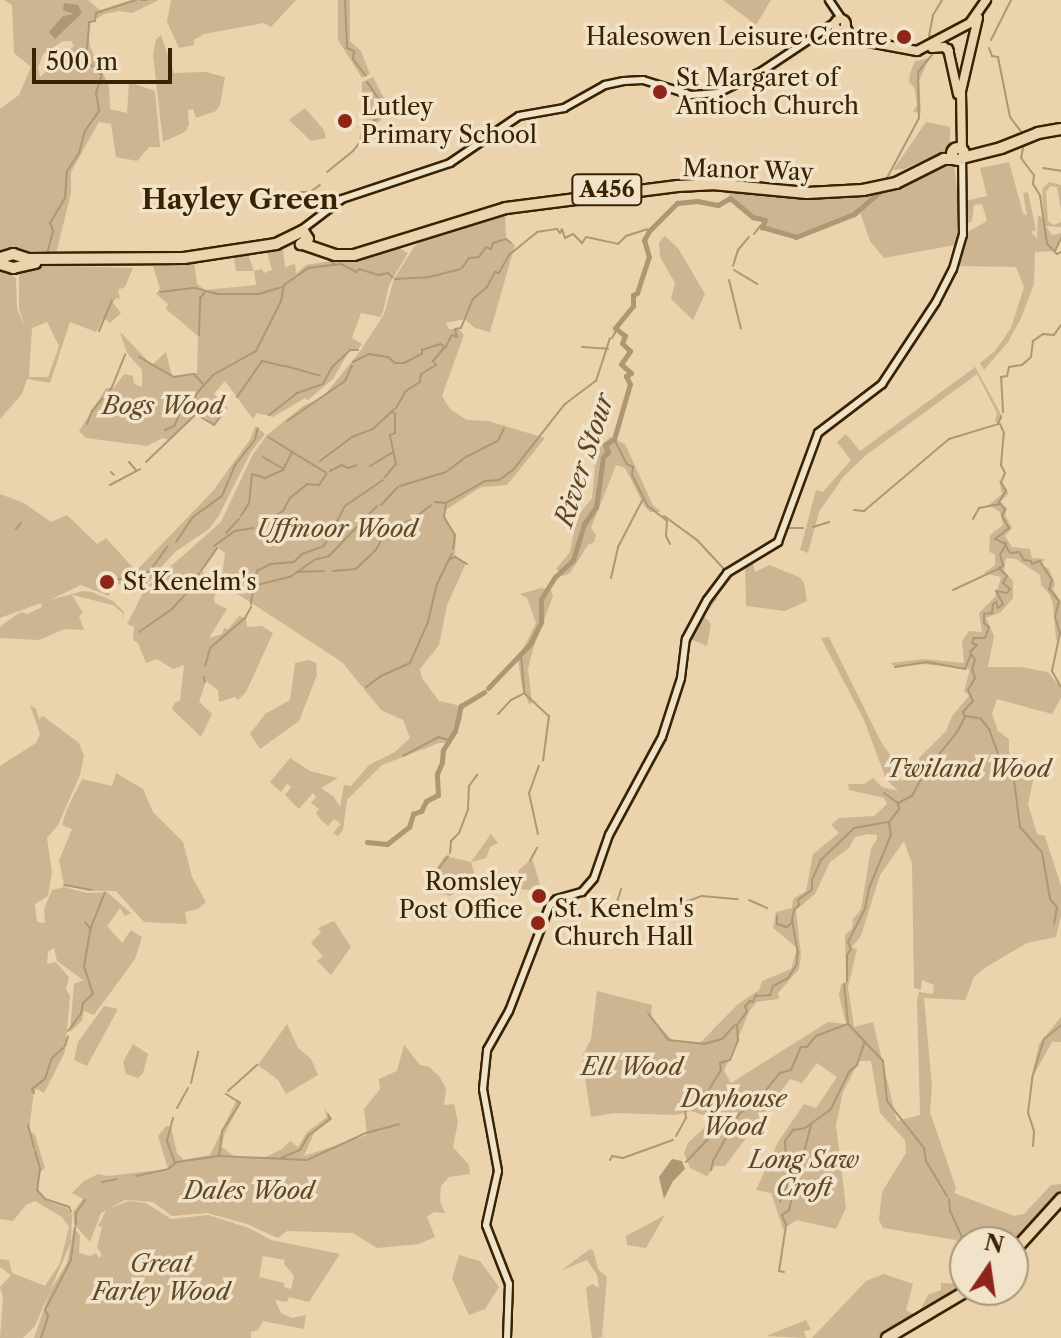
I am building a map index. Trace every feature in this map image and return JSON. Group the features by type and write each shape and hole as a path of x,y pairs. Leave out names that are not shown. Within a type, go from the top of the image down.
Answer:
{"highway":[{"name":"Manor Way","path":"302,237 330,250 351,252 462,215 522,200 677,182 712,180 807,190 845,189 894,179 958,154 989,149 1036,130 1061,127"},
{"path":"9,261 184,258 302,237"},
{"path":"1029,1236 1061,1199"},
{"path":"1029,1238 1061,1205"},
{"path":"887,1338 949,1301"},
{"path":"898,1338 949,1306"}],"main road":[{"path":"829,0 836,23 850,36 907,52 924,50 969,28 986,0"},
{"path":"958,154 960,99 969,28 986,0"},
{"path":"836,23 863,45 917,54 939,46 949,51"},
{"path":"302,237 310,222 342,199 450,163 519,116 564,108 605,85 624,81 643,80 691,95 718,93 762,71 836,23"},
{"path":"507,1338 509,1281 486,1225 498,1171 483,1089 487,1050 509,1011 546,911 557,899 585,890 596,873 609,835 662,737 681,678 686,639 707,600 727,573 778,542 818,433 882,384 943,290 954,267 963,235 958,124 948,36"},
{"path":"954,76 959,79 964,74"}],"green space":[{"path":"4,0 88,0 100,10 131,0 159,0 132,13 119,11 104,14 90,23 88,29 90,47 109,86 110,109 127,113 129,82 155,91 160,147 149,147 137,161 116,157 111,124 99,122 71,172 71,193 56,254 52,255 22,254 15,249 0,254 0,109 19,95 31,67 14,53 12,5","holes":["63,41 71,41 74,46 40,77 38,68 43,54"]},
{"path":"171,0 296,0 271,27 264,23 204,34 194,40 194,45 179,48 167,22"},
{"path":"338,0 350,0 350,41 361,51 370,74 362,78 338,40"},
{"path":"723,0 771,0 756,25"},
{"path":"161,35 174,73 206,72 225,77 216,111 196,118 193,109 188,110 189,125 185,132 163,142 153,55 156,39"},
{"path":"929,58 919,81 921,113 913,112 917,105 915,89 909,82 910,73 915,61"},
{"path":"373,77 390,110 370,131 357,127 374,114 362,97 362,82"},
{"path":"305,108 324,130 326,138 311,141 289,120"},
{"path":"926,122 950,127 950,143 946,150 904,169 893,170"},
{"path":"945,162 954,162 961,229 955,245 884,258 870,241 860,212 795,239 761,227 763,220 744,210 722,187 782,196 833,197 864,192"},
{"path":"1009,162 1023,213 1027,216 1023,193 1028,192 1036,230 1031,232 1037,238 1038,215 1044,219 1042,189 1049,182 1061,185 1061,210 1057,187 1050,186 1046,192 1048,221 1054,225 1061,222 1061,227 1046,226 1052,235 1061,233 1061,238 1054,251 1035,252 1034,284 1021,318 1008,342 984,370 980,363 995,351 1011,328 1024,287 1016,267 956,266 966,233 987,221 982,204 974,205 972,221 967,224 965,201 987,196 980,168"},
{"name":"Uffmoor Wood","path":"505,210 506,240 515,245 490,332 475,328 464,319 446,323 449,329 458,329 464,335 442,396 450,409 467,420 488,421 545,438 507,485 481,487 444,511 444,518 456,534 455,555 466,563 447,605 439,645 420,669 422,678 439,701 461,706 462,719 451,743 439,743 382,765 347,800 343,830 338,836 333,833 341,824 334,819 328,826 321,820 316,813 319,809 311,803 316,797 313,793 299,809 285,795 291,787 287,784 281,792 270,782 290,758 310,771 338,778 321,788 334,797 340,807 344,785 351,786 369,765 395,752 410,738 403,720 381,710 342,662 222,584 214,597 215,603 227,609 209,638 222,634 224,628 228,629 239,616 246,618 247,627 262,626 273,633 246,692 238,700 235,697 219,702 218,690 206,681 199,702 212,714 201,737 172,709 175,702 180,701 184,665 173,669 157,659 146,663 138,643 133,640 134,627 127,624 145,589 221,522 253,454 267,435 303,406 323,397 361,350 384,314 394,279 414,247 431,233","holes":["218,548 225,553 221,584 201,571"]},
{"path":"665,236 678,248 705,294 693,320 671,299 675,283 660,257 659,242"},
{"name":"Bogs Wood","path":"393,245 408,253 389,285 380,317 361,313 352,338 362,344 358,350 350,350 333,379 308,400 305,398 273,417 257,413 253,419 225,381 214,394 228,409 214,425 199,412 169,440 163,438 147,446 86,438 79,431 106,388 113,389 124,374 133,376 134,384 142,387 142,370 127,353 120,332 152,365 166,352 172,376 197,373 198,336 166,309 168,304 156,294 160,289 153,266 194,262 197,284 205,290 256,285 254,271 262,269 264,273 272,270 267,252 283,248 285,267 295,264 296,274 306,265 330,261 318,254 331,256"},
{"path":"248,255 254,271 236,271 234,257"},
{"path":"27,265 133,268 125,287 118,290 120,299 116,298 113,303 121,313 110,323 103,318 96,332 70,322 50,383 27,379 22,394 0,419 0,266 16,278 17,309 25,327 19,309 19,270","holes":["47,322 59,346 48,377 29,377 32,328"]},
{"path":"973,363 1002,416 999,424 995,421 997,413 977,374 865,456 844,476 819,512 808,553 800,550 816,490 823,492 851,460 837,442 846,434 860,451 974,368"},
{"path":"255,426 265,434 251,452 218,517 209,529 175,552 139,592 129,585 112,584 109,596 81,585 50,600 83,591 92,592 113,601 124,612 122,624 123,613 113,605 72,595 83,613 79,616 84,630 65,629 39,640 0,638 0,627 6,622 21,612 27,614 42,607 41,603 0,618 0,494 24,503 51,522 67,515 97,544 106,538 136,571 213,491 251,438"},
{"path":"610,437 625,444 653,505 661,512 650,512 645,507 625,468 616,465 591,528 596,535 594,542 588,545 570,573 563,576 556,569 570,552 577,517 592,498 595,468 590,457"},
{"path":"999,480 1007,489 1008,494 1000,502 1007,509 1005,515 1012,528 1005,536 1012,547 1030,549 1032,558 1045,559 1041,564 1049,569 1055,584 1053,589 1061,602 1061,637 1056,640 1053,605 1050,595 1041,585 1040,575 1016,559 1006,558 1004,571 1013,581 1013,598 1001,612 986,618 994,636 988,667 1021,667 1048,672 1061,688 1061,698 1052,714 997,699 992,714 998,731 1009,739 1009,752 1014,763 1024,760 1033,781 1028,804 1037,834 1045,836 1061,886 1061,915 1056,937 1027,943 986,967 974,977 965,1000 924,998 932,1086 930,1112 956,1188 954,1193 1014,1216 1024,1214 1051,1185 1061,1184 1061,1193 1029,1227 949,1226 949,1239 883,1228 879,1220 882,1192 906,1153 905,1140 880,1113 871,1061 859,1061 843,1092 836,1125 846,1208 836,1229 797,1220 783,1229 771,1193 756,1190 778,1142 804,1104 816,1108 837,1077 817,1063 802,1083 790,1079 725,1166 715,1166 707,1176 690,1168 684,1153 688,1143 704,1128 708,1119 706,1116 691,1111 676,1115 615,1113 591,1117 582,1057 591,1039 597,991 652,1005 651,1017 672,1040 700,1043 738,1004 759,990 762,981 791,969 797,948 773,928 776,912 792,908 793,899 806,891 813,854 839,833 831,825 839,818 874,816 887,804 884,798 849,790 848,784 864,784 873,778 882,787 898,791 886,779 864,720 821,638 829,637 881,742 900,769 901,781 918,774 919,758 946,731 952,716 969,696 964,691 970,669 923,664 896,667 890,663 924,659 964,663 962,641 969,631 982,632 979,613 995,597 1001,577 984,573 995,565 995,554 989,552 990,535 1003,525 1000,512 989,505 1002,494","holes":["877,835 871,848 861,909 853,919 852,929 845,935 846,981 841,985 839,995 846,1024 828,1022 731,1083 724,1071 750,1010 757,1002 779,999 778,993 799,969 801,955 796,910 815,894 830,862 849,848 855,837","904,841 912,864 914,988 921,990 922,980 934,985 933,994 919,992 917,999 920,1115 897,1121 873,1022 854,1027 848,987 857,949 851,948 861,936 880,875"]},
{"path":"753,561 755,572 769,565 799,577 804,583 807,601 785,611 746,606 745,564"},
{"path":"541,588 551,590 553,596 528,669 532,703 529,704 522,687 518,659 536,623 527,598 520,594"},
{"path":"715,592 717,599 704,616 711,624 707,646 688,638"},
{"path":"309,660 316,663 317,675 299,721 260,749 250,734 265,714 290,700 295,663"},
{"path":"30,705 36,709 39,719 43,716 79,743 84,756 80,775 58,825 47,838 52,872 48,896 35,904 37,922 45,923 44,909 52,890 64,887 87,893 107,892 131,913 125,916 120,908 107,926 122,943 131,930 142,937 135,959 94,1015 84,1011 82,1021 70,1032 74,984 83,980 57,961 54,948 48,952 47,964 56,962 69,977 65,1052 44,1093 37,1089 34,1092 29,1130 35,1135 45,1168 39,1173 39,1192 45,1200 67,1208 72,1215 71,1242 35,1326 23,1338 0,1338 3,1297 0,1287 11,1275 0,1267 0,1259 9,1260 12,1273 45,1286 60,1263 69,1227 62,1217 35,1201 26,1205 13,1221 0,1219 0,766 36,743 40,734"},
{"path":"116,773 143,789 153,812 183,842 192,877 206,902 198,909 185,912 187,924 144,922 116,891 88,891 64,885 59,860 72,829 62,825 67,809 82,779 112,786"},
{"path":"491,834 498,843 490,847 486,858 471,862"},
{"path":"445,856 471,862 476,879 450,896 437,893 439,880 431,876"},
{"path":"533,861 542,891 520,889 518,871"},
{"path":"334,921 351,947 331,975 317,961 323,956 311,943 321,932 318,928"},
{"path":"104,1006 118,1009 87,1066 74,1060 78,1042"},
{"path":"1061,1017 1061,1042 1052,1042 1031,1080 1039,1044"},
{"path":"287,1024 298,1048 311,1059 318,1075 286,1094 278,1080 258,1065"},
{"path":"133,1044 148,1054 143,1073 138,1078 126,1074 123,1062"},
{"path":"404,1045 420,1065 429,1067 440,1077 446,1089 444,1105 454,1104 458,1122 453,1147 469,1165 470,1174 449,1177 441,1186 440,1201 445,1213 434,1212 427,1217 435,1237 419,1244 377,1248 353,1233 287,1231 278,1238 247,1224 207,1213 172,1216 153,1202 125,1200 108,1209 129,1201 146,1203 171,1219 208,1215 249,1228 271,1240 340,1254 309,1302 289,1297 287,1302 275,1300 281,1313 292,1318 306,1315 304,1329 263,1321 258,1330 251,1332 251,1338 34,1338 50,1291 67,1263 74,1227 80,1236 79,1253 90,1256 96,1253 99,1258 102,1255 97,1247 102,1227 98,1226 106,1211 101,1213 90,1242 74,1224 73,1212 83,1199 72,1193 84,1181 98,1174 108,1176 168,1169 158,1136 166,1126 171,1127 177,1153 184,1160 210,1155 237,1099 241,1102 224,1135 222,1147 236,1158 264,1158 290,1141 298,1147 307,1132 327,1117 324,1109 333,1119 314,1133 304,1156 367,1135 364,1109 380,1089 379,1079 397,1071","holes":["263,1256 285,1260 284,1264 294,1276 291,1289 284,1287 284,1283 259,1277"]},
{"path":"665,1215 646,1248 627,1245 626,1236"},
{"path":"590,1249 593,1250 598,1269 607,1277 602,1337 595,1338 592,1338 586,1288 592,1284 599,1288 597,1275 587,1260 562,1270"},
{"path":"459,1255 480,1261 499,1287 485,1309 469,1315 452,1279"},
{"path":"884,1274 913,1284 906,1310 917,1316 928,1295 941,1290 941,1283 949,1283 949,1299 882,1338 812,1338 866,1281"},
{"path":"806,1320 811,1330 804,1331 806,1338 766,1336"}],"shaded area":[{"path":"64,3 78,5 82,13 55,39 49,32 63,16 74,14 63,10"},
{"path":"672,1159 682,1161 685,1169 673,1181 664,1199 659,1177"}],"waterway":[{"path":"47,254 53,231 50,223 65,198 67,171 79,153 85,131 99,111 96,93 102,75 86,60 89,22 95,21 96,13 136,0"},
{"path":"141,0 147,0"},
{"path":"345,0 347,48 354,51 353,59 366,76"},
{"path":"933,37 929,36 933,15 942,0"},
{"path":"991,40 1011,0"},
{"path":"989,48 992,56 998,57 1010,117 1022,133"},
{"path":"887,178 919,118 918,72 934,52"},
{"path":"365,126 378,118 384,107 367,82"},
{"path":"327,172 353,151 360,142 362,131"},
{"path":"1024,143 1021,158 1034,175 1033,184 1040,195 1047,244 1057,254 1061,252"},
{"path":"1043,168 1061,171"},
{"path":"293,192 310,192 320,185"},
{"name":"River Stour","path":"488,688 530,644 541,622 541,599 555,577 573,560 584,524 596,507 603,457 608,452 605,445 614,439 630,384 626,376 631,373 621,364 630,351 622,343 625,336 615,328 633,306 633,295 637,293 649,257 644,240 649,231 677,203 697,201 718,205 730,198 753,217 765,220 762,227 796,237 854,214 882,190"},
{"path":"754,234 761,225"},
{"path":"353,362 369,354 404,363 422,354 422,350 441,344 445,348 452,335 457,337 455,329 461,328 473,299 487,287 495,272 499,273 509,255 537,232 557,229 560,233 562,229 565,238 573,234 582,243 586,237 618,244 626,236 647,229"},
{"path":"733,266 738,250 749,237"},
{"path":"1055,251 1061,238"},
{"path":"462,268 469,258 479,257 486,247 491,249 493,243 506,239 511,243"},
{"path":"326,258 336,265"},
{"path":"165,430 174,426 180,413 193,404 197,393 213,375 256,351 281,301 284,285 308,268 341,264 356,272 359,269 379,275 388,273 392,277"},
{"path":"395,279 429,277 460,269"},
{"path":"734,270 757,284"},
{"path":"729,280 741,329"},
{"path":"160,292 195,288 217,294 259,294 282,287"},
{"path":"199,335 200,298 206,291"},
{"path":"99,331 112,301"},
{"path":"1003,412 1001,377 1007,376 1009,367 1022,365 1031,357 1033,341 1043,334 1054,335 1061,325"},
{"path":"612,338 616,331"},
{"path":"435,502 446,503 485,481 499,480 513,470 565,404 596,381 610,338"},
{"path":"582,347 608,349"},
{"path":"396,408 406,391 420,382 421,374 436,365 433,361 443,349"},
{"path":"269,415 297,393 323,384 332,367 350,350 358,350"},
{"path":"87,424 92,411 112,387 125,355"},
{"path":"139,357 174,377 194,374 203,384"},
{"path":"237,397 262,361 284,366"},
{"path":"287,421 345,381 352,365"},
{"path":"286,366 320,376"},
{"path":"385,477 396,464 390,435 395,433 395,413 391,412 394,409"},
{"path":"146,462 196,414 214,425 225,411"},
{"path":"320,461 352,437 373,429 391,412"},
{"path":"998,424 1001,417"},
{"path":"854,510 864,511 949,439 998,424"},
{"path":"884,793 898,803 912,796 925,772 957,732 965,717 963,712 973,701 968,690 975,678 972,669 975,660 970,652 977,645 972,643 974,638 985,638 989,627 984,623 984,614 992,613 996,602 998,608 1003,604 996,591 1007,593 1010,589 1003,583 1007,576 999,568 1003,566 1000,555 1006,544 995,539 1009,528 1002,516 1005,509 999,502 1006,491 1001,482 1005,473 1001,465 1004,433 1000,424"},
{"path":"176,542 193,517 222,496 235,465 255,439 258,428"},
{"path":"400,486 446,472 466,457 498,441 504,428"},
{"path":"268,437 325,472"},
{"path":"614,439 627,464 633,467 632,475 648,506 667,521 666,536 670,544"},
{"path":"241,516 249,503 252,474 265,478 283,470 292,452"},
{"path":"370,466 392,453"},
{"path":"263,457 282,468"},
{"path":"129,462 136,470"},
{"path":"330,471 342,465 348,468 357,465"},
{"path":"110,485 140,469"},
{"path":"111,472 114,475"},
{"path":"257,526 283,511 290,498 307,484 319,485 327,473"},
{"path":"251,602 257,571 271,564 294,562 302,554 324,546 345,506 383,480"},
{"path":"381,505 398,487"},
{"path":"611,578 618,547 643,499"},
{"path":"446,503 444,517 455,535 453,549"},
{"path":"973,519 979,508 1000,504"},
{"path":"333,571 356,569 376,550 387,529 412,520 431,505"},
{"path":"253,586 290,577 314,560 329,556 377,506"},
{"path":"664,516 697,540 725,570"},
{"path":"226,533 239,519"},
{"path":"813,527 829,522"},
{"path":"16,529 21,523"},
{"path":"214,546 235,531 254,528"},
{"path":"789,528 803,528"},
{"path":"116,580 149,572 168,546"},
{"path":"1006,546 1010,553 1019,552 1024,560 1032,564 1040,561"},
{"path":"201,571 217,548"},
{"path":"366,687 381,676 410,663 428,622 437,584 452,553"},
{"path":"450,559 455,557 467,564"},
{"path":"1041,563 1052,580 1049,589 1059,601 1055,617 1060,633 1052,671 1061,687"},
{"path":"953,590 998,569"},
{"path":"297,572 324,571"},
{"path":"192,584 199,573"},
{"path":"139,632 172,609 188,591"},
{"path":"205,666 210,648 245,618 251,607"},
{"path":"895,667 926,662 965,669 971,654"},
{"path":"521,655 524,693 549,716 543,761"},
{"path":"204,677 205,682"},
{"name":"River Stour","path":"442,761 443,750 455,731 461,706 484,692"},
{"path":"498,714 511,700 523,694"},
{"path":"965,716 978,718"},
{"path":"980,718 989,729 1002,765 1014,780 1020,827 1042,852 1050,899 1057,907 1054,924"},
{"path":"403,756 438,737 449,740"},
{"name":"River Stour","path":"367,842 387,844 409,827 413,814 421,811 426,801 438,795 437,774 442,762"},
{"path":"538,834 529,793 539,766"},
{"path":"450,853 451,841 459,833 468,810 469,786 477,775"},
{"path":"847,981 847,955 851,949 848,942 865,909 869,888 891,835 889,822 899,809 898,804"},
{"path":"798,954 792,920 794,910 799,905 798,900 812,890 812,880 821,860 854,828 889,822"},
{"path":"530,861 537,848"},
{"path":"433,876 448,856"},
{"path":"64,885 92,890"},
{"path":"615,908 621,889"},
{"path":"68,1031 81,1014 83,1003 93,994 84,966 91,927 105,893"},
{"path":"675,903 678,905 702,896 738,899"},
{"path":"749,900 767,908"},
{"path":"660,909 678,906"},
{"path":"618,910 632,916 658,909"},
{"path":"777,916 777,924 787,927 793,922"},
{"path":"85,922 91,930"},
{"path":"757,996 770,995 773,986 788,978 797,964 797,955"},
{"path":"844,984 848,1022"},
{"path":"703,1092 708,1091 721,1070 720,1063 730,1060 738,1040 737,1025 747,1011 745,1006 753,1002 756,995"},
{"path":"648,1013 668,1040 704,1044 722,1039 735,1025"},
{"path":"711,1170 739,1114 757,1101 780,1073 791,1070 801,1047 807,1047 816,1036 848,1024 883,1061 887,1101 924,1148 926,1161 947,1196"},
{"path":"1033,1146 1034,1131 1028,1113 1032,1078 1044,1039 1061,1025"},
{"path":"65,1046 68,1036"},
{"path":"780,1202 787,1187 785,1141 793,1130 805,1128 831,1109 849,1072 857,1065 864,1043"},
{"path":"34,1093 32,1089 45,1079 52,1058 63,1048"},
{"path":"191,1083 198,1052"},
{"path":"228,1091 257,1065"},
{"path":"177,1108 188,1088"},
{"path":"219,1156 222,1131 240,1103 226,1094"},
{"path":"676,1136 686,1118 685,1111 700,1094"},
{"path":"281,1158 300,1150 308,1136 330,1119 328,1114"},
{"path":"173,1118 167,1141 175,1163"},
{"path":"686,1162 725,1121 737,1118"},
{"path":"136,1176 168,1169 177,1162 219,1156 307,1160 366,1133 399,1124"},
{"path":"28,1125 34,1148"},
{"path":"784,1272 779,1271 786,1225 782,1215 789,1210 811,1125"},
{"path":"610,1160 612,1156 623,1158 673,1140"},
{"path":"35,1151 40,1169 37,1190 45,1199 69,1207 71,1212"},
{"path":"102,1182 117,1179"},
{"path":"949,1199 950,1211 957,1226"},
{"path":"76,1225 76,1213 85,1200"},
{"path":"41,1338 48,1316 45,1310 71,1260 75,1227"}],"place":[{"name":"Halesowen Leisure Centre","path":"904,37"},
{"name":"St Margaret of Antioch Church","path":"660,92"},
{"name":"Lutley Primary School","path":"345,121"},
{"name":"St Kenelm's","path":"107,582"},
{"name":"Romsley Post Office","path":"539,896"},
{"name":"St. Kenelm's Church Hall","path":"538,923"}],"district":[{"name":"Hayley Green","path":"240,199"}],"park label":[{"name":"Twiland Wood","path":"969,769"},
{"name":"Ell Wood","path":"632,1067"},
{"name":"Dayhouse Wood","path":"734,1113"},
{"name":"Long Saw Croft","path":"804,1174"},
{"name":"Dales Wood","path":"249,1191"},
{"name":"Great Farley Wood","path":"161,1278"}]}
